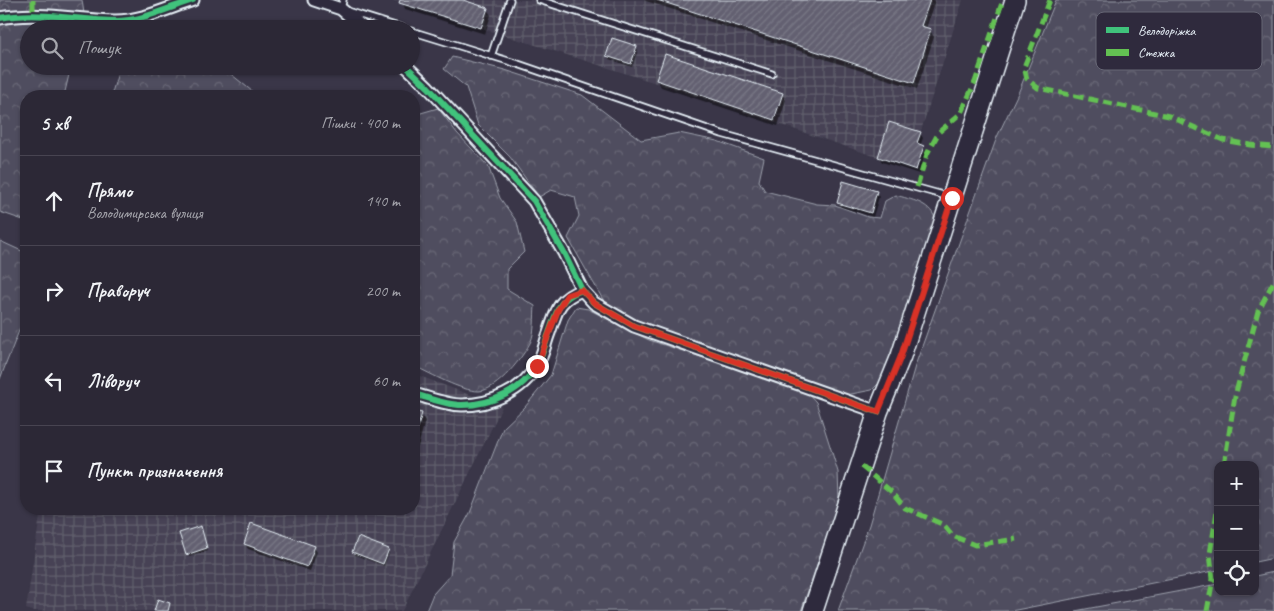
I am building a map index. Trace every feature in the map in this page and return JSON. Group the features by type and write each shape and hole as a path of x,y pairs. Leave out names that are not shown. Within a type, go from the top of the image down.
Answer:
{"main road":[{"path":"813,611 878,412 901,356 1015,0"}],"street":[{"path":"126,20 137,19 194,0"},
{"path":"314,0 342,4 357,20"},
{"path":"0,18 33,14 104,20"},
{"path":"415,75 534,201 564,253 582,290 594,303 634,326 878,412"},
{"path":"420,395 461,405 480,404 515,389 537,366 558,310 567,295 582,290"}],"lane":[{"path":"491,56 510,0"},
{"path":"539,0 772,74"},
{"path":"342,4 382,20"},
{"path":"420,34 722,134 952,198"}],"shaded area":[{"path":"392,0 963,0 917,143 924,146 916,170 656,83"},
{"path":"420,376 502,407 402,611 32,611 26,609 40,515 420,515"}],"green space":[{"path":"0,0 82,0 85,20 20,20 20,75 69,75 65,90 20,90 20,219 0,212"},
{"path":"1056,0 1274,0 1274,558 1259,561 1259,461 1214,461 1214,571 1011,611 838,611 869,525 915,366 997,137 1019,91"},
{"path":"452,57 505,70 582,95 641,140 679,133 717,141 764,158 759,181 765,191 817,204 835,205 868,217 880,218 885,201 896,195 919,202 928,208 935,218 882,380 872,390 846,395 812,385 630,318 606,305 568,238 579,216 575,197 551,190 539,197 510,157 478,125 466,87 444,69"},
{"path":"117,75 232,75 251,90 113,90"},
{"path":"438,108 457,133 488,166 500,198 517,222 524,252 507,269 507,289 535,306 534,329 531,341 502,379 494,385 479,391 455,385 420,369 420,113"},
{"path":"0,241 20,250 20,328 0,379"},
{"path":"576,307 588,309 649,340 806,391 816,402 838,472 839,501 801,611 426,611 433,594 450,575 454,542 470,513 503,428 525,407 551,375 568,320"},
{"path":"1274,572 1274,611 1075,611 1214,585 1214,596 1259,596 1259,575"}],"building":[{"path":"400,0 463,0 488,8 481,28 399,3"},
{"path":"657,0 930,0 921,26 931,29 914,83"},
{"path":"612,38 637,46 631,64 606,56"},
{"path":"665,54 783,93 774,120 656,80"},
{"path":"889,122 921,132 917,143 924,146 916,170 878,157"},
{"path":"843,181 877,191 871,213 837,203"},
{"path":"251,523 315,546 307,567 244,544"},
{"path":"201,526 207,548 186,555 179,533"},
{"path":"358,537 389,549 383,564 352,552"},
{"path":"158,599 170,603 168,611 154,611"}],"marked path":[{"path":"33,0 33,14"},
{"path":"917,187 927,154 939,132 961,113 975,82 1003,0"},
{"path":"1050,0 1024,67 1027,79 1038,88 1169,116 1223,140 1274,147"},
{"path":"1225,461 1235,396 1258,311 1274,281"},
{"path":"861,466 893,493 905,508 944,525 953,536 975,545 1016,539"},
{"path":"1207,611 1213,579 1210,554 1218,506"}],"cycle path":[{"path":"125,20 135,19 193,0"},
{"path":"0,18 29,15 100,20"},
{"path":"415,75 534,201 564,253 582,290 594,303 634,326 878,412"},
{"path":"420,396 444,403 462,405 495,399 515,389 531,374 539,361 554,318 563,301 582,290"}],"route":[{"path":"537,366 558,310 567,295 582,290 594,303 607,312 634,326 878,412 901,356 952,198"}]}
